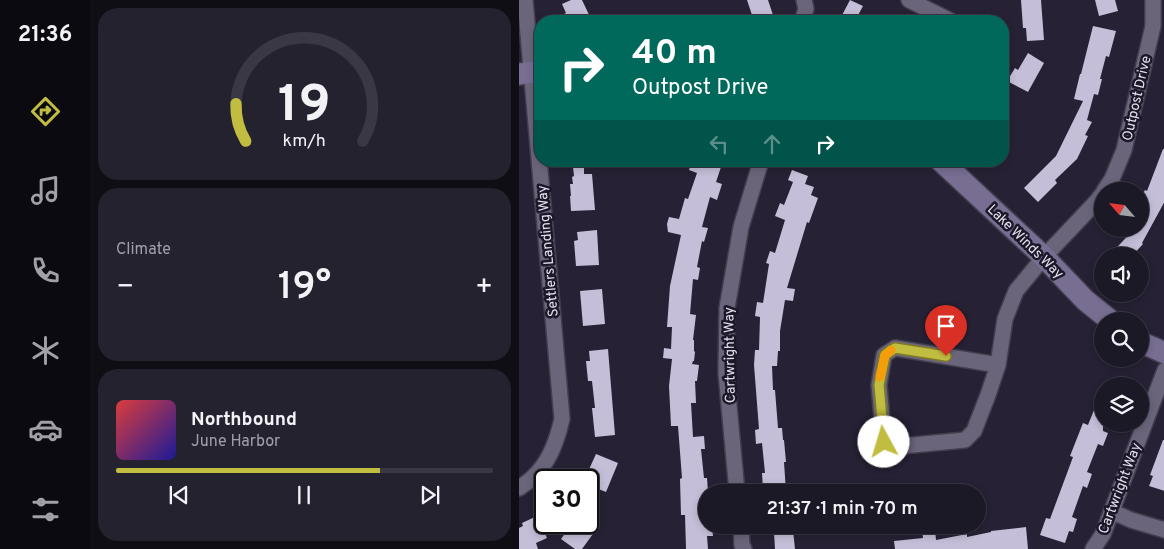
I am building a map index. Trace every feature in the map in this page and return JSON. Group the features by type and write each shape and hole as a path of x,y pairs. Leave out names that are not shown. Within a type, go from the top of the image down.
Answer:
{"street":[{"name":"Settlers Landing Way","path":"525,0 534,115"},
{"path":"804,0 806,9 804,15"},
{"path":"909,0 939,15"},
{"name":"Outpost Drive","path":"1109,182 1124,150 1153,26 1153,0"},
{"name":"Settlers Landing Way","path":"519,488 531,481 544,466 557,439 562,419 539,167"},
{"name":"Cartwright Way","path":"736,484 726,373 727,308 741,226 759,167"},
{"name":"Lake Winds Way","path":"947,167 1044,257 1085,300 1100,312"},
{"name":"Outpost Drive","path":"998,365 895,348 885,355 879,385 884,442 892,446 965,440 975,431 998,365 1005,319 1017,291 1044,257 1094,204"},
{"path":"1149,346 1164,353"},
{"name":"Cartwright Way","path":"1093,549 1103,534 1164,370"},
{"path":"1111,511 1131,520 1164,530"},
{"path":"742,534 745,549"}],"building":[{"path":"571,0 582,0 589,15 562,15 566,13 562,4"},
{"path":"747,0 768,0 773,15 752,15"},
{"path":"850,0 863,6 858,15 842,15"},
{"path":"1021,0 1041,0 1044,40 1027,41 1026,28 1023,28"},
{"path":"1095,0 1115,0 1118,11 1099,16"},
{"path":"1093,26 1116,31 1109,57 1106,56 1098,95 1094,94 1087,120 1092,122 1085,135 1088,136 1077,159 1055,180 1057,183 1038,202 1024,188 1056,156 1083,101 1074,99"},
{"path":"1028,53 1044,63 1028,92 1009,82 1009,78 1015,68 1018,70"},
{"path":"1163,149 1165,149 1165,201 1149,230 1149,186"},
{"path":"573,167 584,167 584,174 592,174 595,210 571,211 570,184 573,184 572,177 574,176"},
{"path":"690,167 721,167 716,182 722,184 717,200 710,197 702,227 708,228 704,242 702,241 697,267 700,268 698,280 693,279 690,314 696,315 693,340 695,352 692,364 699,365 697,381 695,381 696,403 691,403 693,437 704,436 705,449 701,449 704,478 707,478 707,484 698,484 698,534 713,534 713,536 707,536 708,549 686,549 685,515 681,515 680,479 682,478 678,426 671,426 669,386 672,359 663,358 664,348 671,349 672,327 667,327 670,286 681,235 668,232 667,224 669,217 679,219 685,198 688,199 697,173 689,170"},
{"path":"792,170 808,176 805,184 814,187 811,195 818,198 809,223 807,222 787,288 795,289 793,301 785,300 780,331 780,351 778,351 777,366 772,366 778,428 782,428 784,440 785,484 763,484 762,473 765,473 762,443 756,444 755,430 759,429 754,365 755,350 759,350 760,317 755,316 757,302 763,303 769,264 766,263 770,251 775,253 785,220 775,216 780,203 784,205 793,182 788,180"},
{"path":"597,230 599,265 576,266 574,241 578,240 577,232"},
{"path":"1126,238 1145,238 1140,247 1117,247"},
{"path":"602,289 605,324 583,326 580,291"},
{"path":"608,349 615,435 595,437 592,408 595,408 592,381 588,381 586,361 590,361 589,351"},
{"path":"1094,410 1094,432 1108,433 1103,446 1098,444 1087,472 1092,474 1087,488 1083,486 1072,517 1077,519 1073,532 1069,531 1065,543 1040,535 1046,518 1050,519 1073,457 1070,456 1083,423 1088,425"},
{"path":"1163,440 1165,440 1165,491 1149,486 1153,476 1150,475"},
{"path":"596,454 618,463 606,492 599,489 599,469 589,469"},
{"path":"534,517 534,534 545,534 547,538 536,543 538,549 519,549 519,528 523,526 522,523"},
{"path":"1026,527 1028,549 895,549 894,541 923,538 922,534 935,534 936,540 967,534 967,537 986,534 991,531"},
{"path":"565,534 593,534 582,549 575,549 561,539"},
{"path":"774,534 793,534 795,549 775,549"}],"slow traffic":[{"path":"880,377 885,355 891,350"}],"route":[{"path":"884,442 879,385 885,355 895,348 946,356"}]}
